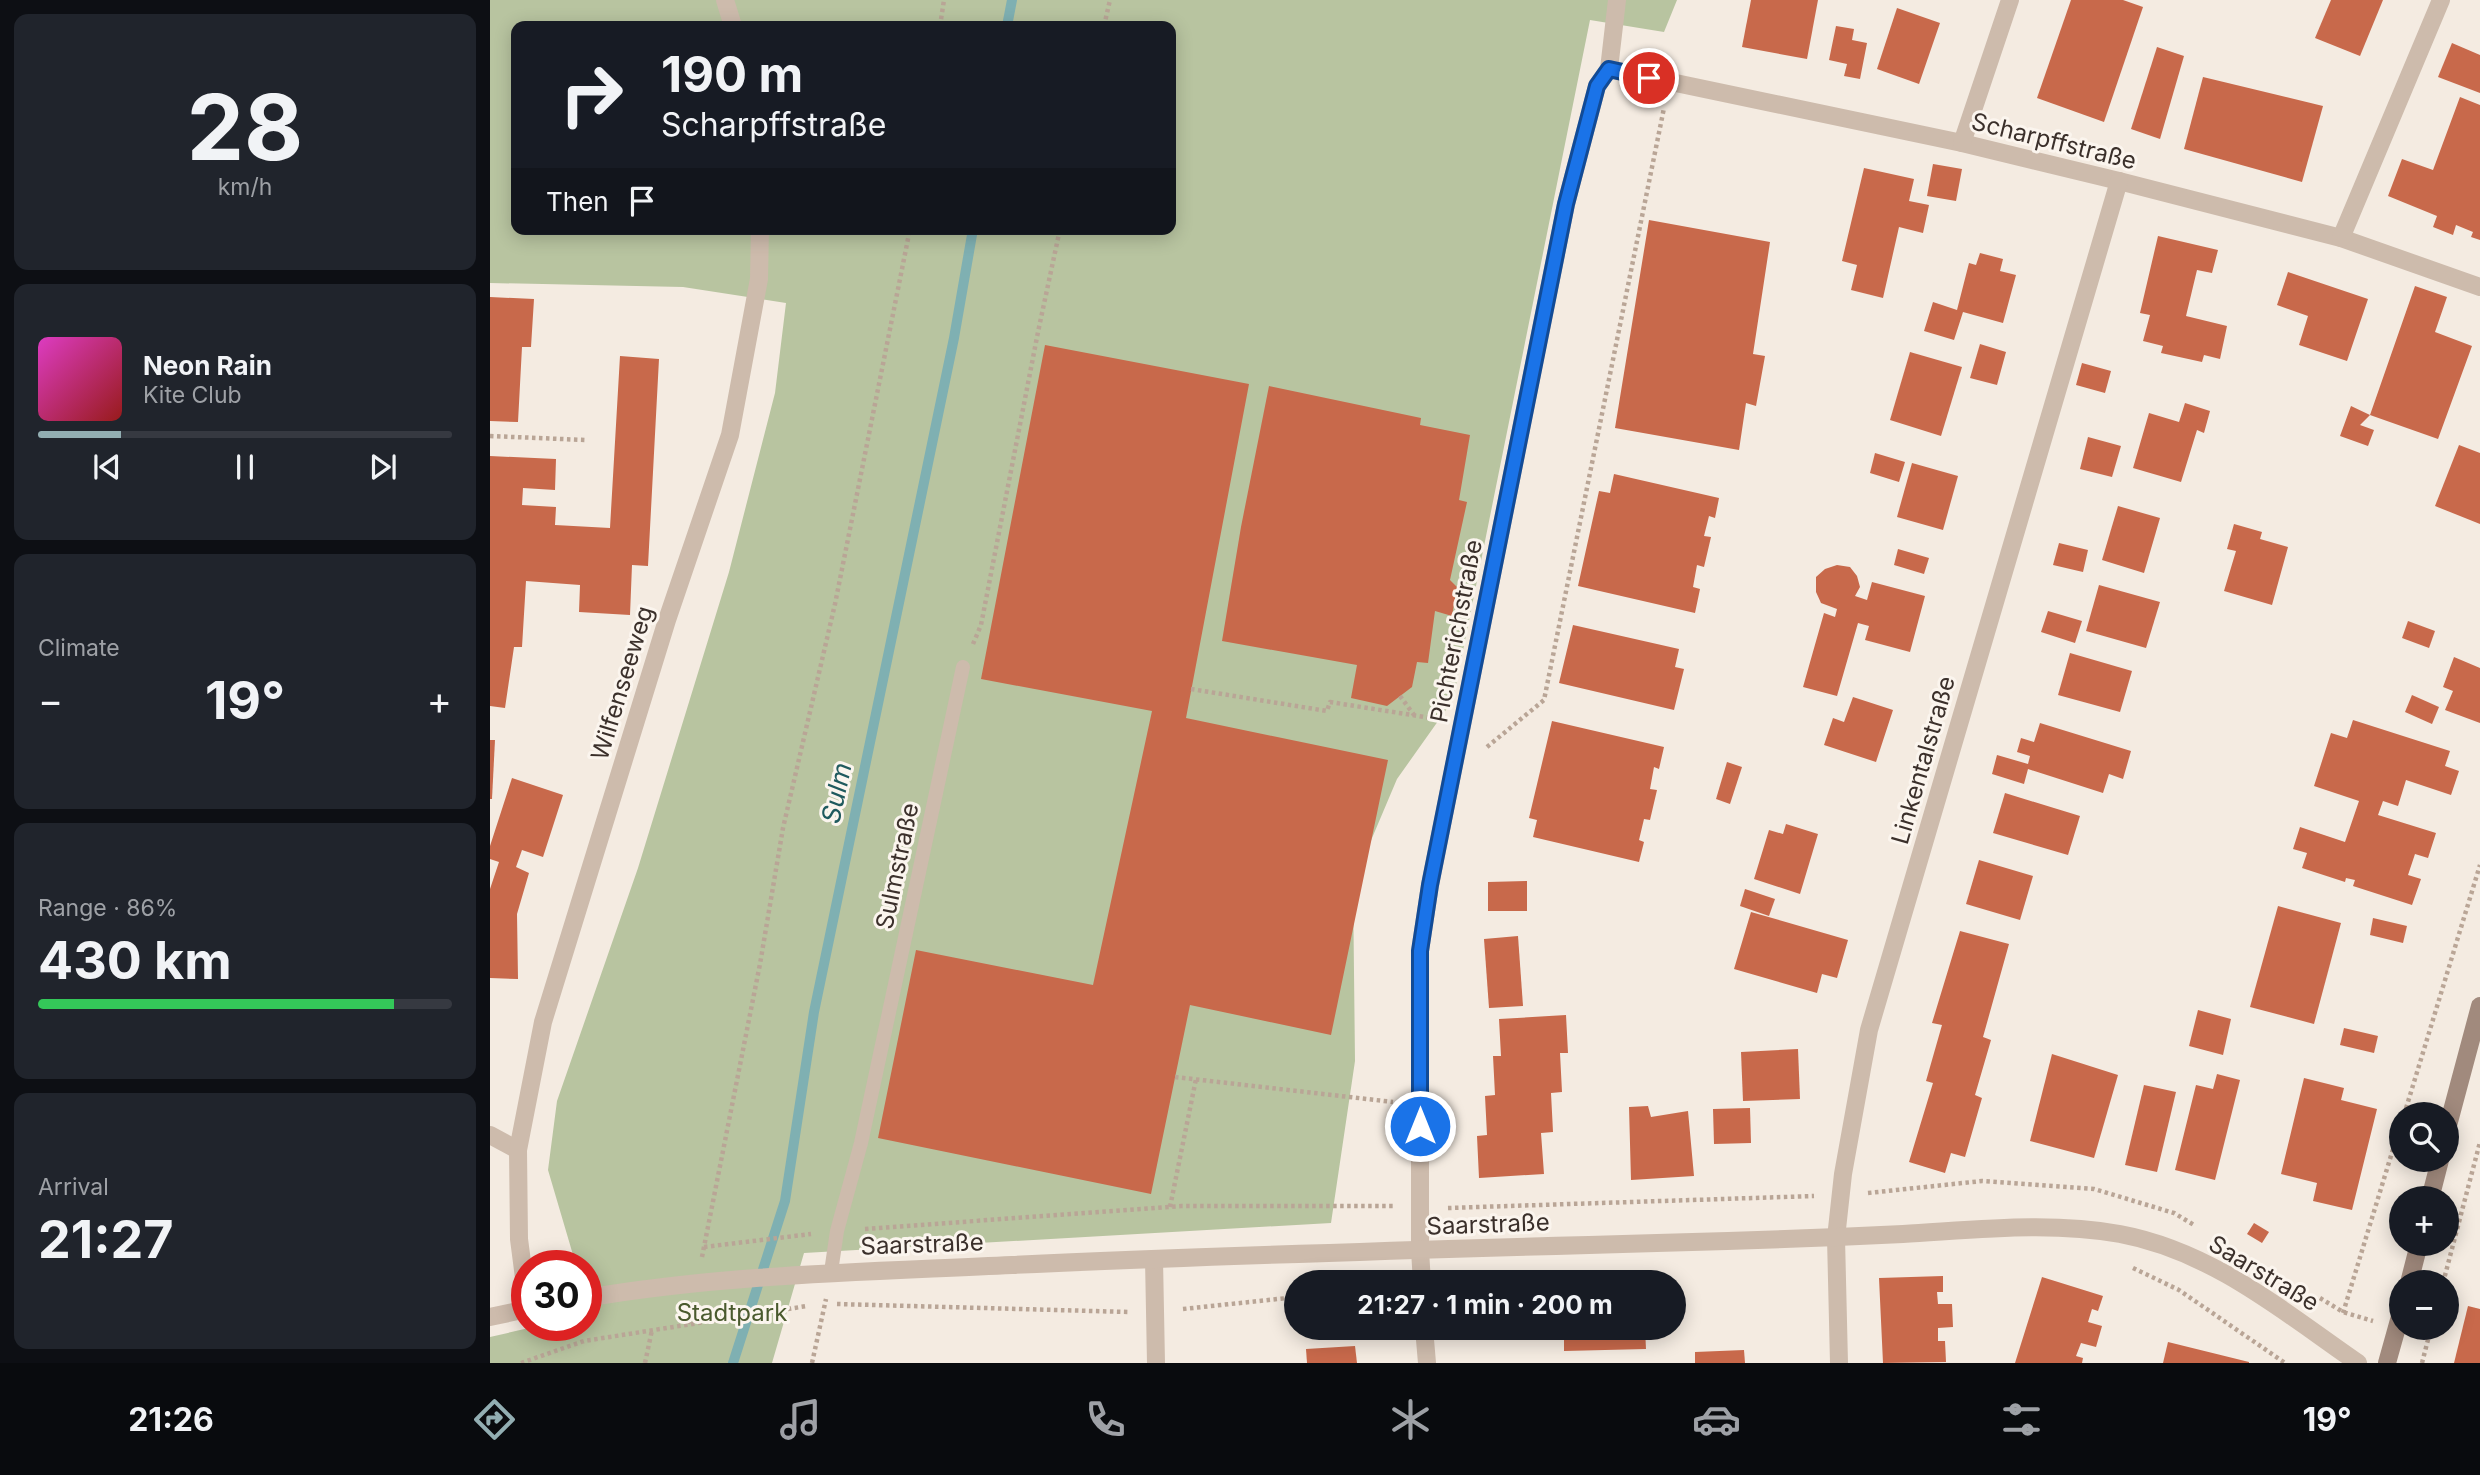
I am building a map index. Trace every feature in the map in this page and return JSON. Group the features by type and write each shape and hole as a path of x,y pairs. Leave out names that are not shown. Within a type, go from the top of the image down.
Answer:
{"main road":[{"path":"2454,1102 2480,1006"},
{"path":"2387,1363 2393,1340"}],"street":[{"path":"725,0 731,21"},
{"name":"Pichterichstraße","path":"1421,1270 1420,951 1430,885 1566,204 1597,86 1609,69 1617,0"},
{"path":"1962,144 2010,0"},
{"path":"2341,238 2441,0"},
{"name":"Scharpffstraße","path":"1609,69 1962,144 2119,181 2341,238 2480,287"},
{"name":"Linkentalstraße","path":"1839,1363 1836,1238 1843,1174 1869,1030 2119,181"},
{"name":"Wilfenseeweg","path":"520,1250 518,1150 542,1022 667,620 730,435 759,279 760,235"},
{"path":"490,1135 518,1150"},
{"name":"Saarstraße","path":"602,1296 831,1272 1836,1238 2078,1227 2125,1234 2177,1250 2222,1270 2358,1363"},
{"path":"1154,1259 1156,1363"},
{"path":"490,1317 511,1312"},
{"path":"1425,1340 1427,1363"}],"lane":[{"name":"Sulmstraße","path":"831,1272 837,1231 861,1143 963,667"}],"path":[{"path":"941,21 944,0"},
{"path":"1105,21 1110,0"},
{"path":"1451,776 1544,700 1670,82"},
{"path":"803,1235 704,1247 760,964 783,828 835,604 909,235"},
{"path":"963,667 981,625 1059,235"},
{"path":"490,436 585,440"},
{"path":"1191,689 1327,711 1329,702 1463,723"},
{"path":"1400,696 1414,715"},
{"path":"2408,1102 2480,865"},
{"path":"1175,1077 1420,1105"},
{"path":"1170,1207 1195,1079"},
{"path":"2446,1270 2480,1142"},
{"path":"2333,1346 2389,1162"},
{"path":"2131,1267 2179,1290 2285,1363"},
{"path":"521,1363 584,1341 792,1307 826,1304 1155,1312 1284,1298"},
{"path":"813,1363 826,1304"},
{"path":"645,1363 652,1330"},
{"path":"2422,1363 2428,1340"}],"green space":[{"name":"Stadtpark","path":"490,0 1677,0 1664,32 1590,20 1453,700 1397,779 1353,883 1355,1061 1331,1223 804,1253 772,1363 490,1363 490,1337 511,1332 511,1341 602,1341 602,1250 572,1250 548,1170 557,1101 638,868 729,572 775,393 786,303 683,287 490,283"}],"building":[{"path":"1751,0 1818,0 1807,59 1742,47"},
{"path":"2071,0 2123,0 2143,7 2104,122 2037,98"},
{"path":"2331,0 2383,0 2360,56 2315,38"},
{"path":"1897,8 1940,23 1919,84 1877,69"},
{"path":"1836,26 1854,29 1852,40 1867,43 1860,79 1844,76 1847,64 1829,60"},
{"path":"2452,43 2480,55 2480,93 2438,77"},
{"path":"2157,47 2184,56 2160,139 2131,129"},
{"path":"2203,77 2323,106 2302,182 2184,149"},
{"path":"2460,97 2480,105 2480,240 2471,237 2473,232 2456,225 2453,235 2433,227 2437,216 2388,196 2402,159 2433,170"},
{"path":"1933,164 1962,169 1956,201 1927,196"},
{"path":"1864,168 1914,179 1909,201 1929,205 1923,233 1899,227 1883,298 1851,290 1857,265 1842,261"},
{"path":"1649,220 1770,242 1753,354 1765,356 1756,406 1746,403 1739,450 1615,428"},
{"path":"2158,236 2218,250 2212,273 2197,270 2186,316 2227,326 2220,359 2204,355 2202,362 2161,353 2163,346 2143,341 2150,315 2140,313"},
{"path":"1980,253 2003,259 2000,271 2016,275 2003,323 1963,312 1954,340 1924,331 1933,302 1957,310 1969,263 1976,265"},
{"path":"2288,272 2368,299 2347,361 2299,345 2308,316 2277,305"},
{"path":"2415,286 2447,297 2435,332 2472,346 2438,439 2370,415"},
{"path":"490,297 534,299 531,347 522,347 518,422 490,421"},
{"path":"1980,344 2006,352 1997,385 1970,378"},
{"path":"1045,345 1249,384 1186,718 1388,760 1331,1035 1190,1005 1151,1194 878,1138 916,950 1093,985 1152,711 981,679"},
{"path":"1910,352 1962,367 1941,436 1890,420"},
{"path":"620,356 659,359 648,566 632,565 630,615 579,612 580,585 526,581 522,647 514,647 505,708 490,706 490,456 556,459 555,490 523,488 522,505 556,507 555,525 610,528"},
{"path":"2082,363 2111,371 2105,393 2076,385"},
{"path":"1269,386 1421,418 1420,425 1470,435 1459,500 1467,502 1450,580 1457,587 1452,616 1435,611 1428,663 1417,662 1412,687 1387,706 1351,698 1357,665 1222,641"},
{"path":"2185,403 2210,411 2204,433 2197,430 2181,482 2133,468 2149,413 2179,422"},
{"path":"2351,406 2370,415 2360,425 2374,430 2368,446 2340,436"},
{"path":"2088,437 2121,446 2112,477 2080,469"},
{"path":"2459,445 2480,453 2480,524 2435,506"},
{"path":"1875,453 1905,462 1899,482 1870,473"},
{"path":"1912,463 1958,476 1943,530 1897,517"},
{"path":"1614,474 1719,498 1715,518 1709,516 1704,536 1711,537 1704,567 1697,565 1693,587 1700,589 1695,613 1578,586 1599,491 1610,493"},
{"path":"2118,506 2160,518 2144,573 2102,560"},
{"path":"2234,524 2262,532 2260,539 2288,547 2272,605 2224,591 2236,551 2227,549"},
{"path":"2059,543 2088,550 2083,572 2053,565"},
{"path":"1898,549 1929,558 1924,574 1894,565"},
{"path":"1837,565 1850,567 1857,576 1860,587 1855,596 1867,600 1872,582 1925,596 1910,652 1865,640 1869,626 1858,623 1837,696 1803,687 1824,613 1835,617 1837,609 1821,603 1816,592 1816,577 1825,569"},
{"path":"2099,585 2160,602 2146,648 2086,631"},
{"path":"2048,611 2082,621 2075,643 2041,632"},
{"path":"2408,621 2435,631 2429,648 2402,638"},
{"path":"1573,625 1679,649 1675,667 1684,669 1674,710 1559,683"},
{"path":"2070,653 2132,671 2120,712 2058,695"},
{"path":"2454,657 2480,668 2480,723 2445,710 2453,691 2443,687"},
{"path":"2412,695 2439,707 2432,724 2405,712"},
{"path":"1853,697 1893,710 1876,762 1824,745 1833,718 1844,722"},
{"path":"2353,720 2450,751 2445,766 2459,771 2451,795 2406,780 2398,806 2383,801 2378,815 2436,833 2428,858 2415,854 2408,875 2421,879 2412,905 2353,886 2355,880 2346,878 2345,882 2302,868 2307,853 2293,849 2300,827 2345,842 2359,801 2314,786 2331,733 2347,738"},
{"path":"1552,721 1664,747 1659,769 1654,767 1650,789 1657,790 1650,820 1644,819 1639,840 1644,842 1639,862 1533,837 1537,820 1529,818"},
{"path":"2040,723 2131,751 2123,779 2109,774 2103,793 2028,769 2024,784 1992,774 1997,755 2028,764 2030,756 2017,752 2021,738 2034,742"},
{"path":"490,740 495,740 492,799 490,799"},
{"path":"1727,762 1742,767 1730,804 1716,799"},
{"path":"512,778 563,795 543,857 522,850 516,867 529,873 517,914 518,979 490,978 490,889 499,862 490,859 490,846"},
{"path":"2005,793 2080,816 2068,855 1993,833"},
{"path":"1786,824 1818,834 1800,894 1754,879 1769,830 1783,834"},
{"path":"1979,860 2033,876 2020,920 1966,904"},
{"path":"1527,881 1527,911 1488,911 1488,882"},
{"path":"1745,889 1775,899 1769,916 1740,906"},
{"path":"2278,906 2341,923 2314,1024 2250,1007"},
{"path":"1751,912 1848,940 1837,978 1822,974 1817,993 1734,969"},
{"path":"2373,918 2407,926 2403,943 2370,935"},
{"path":"1960,931 2009,944 1983,1037 1991,1040 1975,1095 1982,1098 1965,1157 1951,1153 1945,1173 1909,1162 1933,1083 1926,1081 1942,1025 1932,1023"},
{"path":"1518,936 1523,1006 1489,1008 1484,939"},
{"path":"2198,1010 2231,1019 2223,1055 2189,1046"},
{"path":"1566,1015 1568,1053 1560,1053 1562,1092 1551,1093 1553,1132 1541,1133 1544,1174 1479,1178 1477,1136 1487,1135 1485,1096 1495,1095 1493,1056 1501,1056 1499,1019"},
{"path":"2344,1028 2378,1036 2374,1053 2340,1045"},
{"path":"1798,1049 1800,1099 1743,1101 1741,1052"},
{"path":"2052,1054 2118,1075 2094,1158 2030,1141"},
{"path":"2217,1074 2240,1080 2215,1180 2175,1170 2196,1085 2213,1089"},
{"path":"2304,1078 2344,1088 2341,1100 2377,1109 2352,1210 2313,1201 2317,1183 2281,1174"},
{"path":"2144,1085 2176,1092 2157,1172 2125,1165"},
{"path":"1648,1106 1651,1117 1688,1111 1694,1176 1631,1180 1629,1107"},
{"path":"1750,1108 1751,1143 1714,1144 1713,1109"},
{"path":"2254,1223 2269,1232 2262,1243 2247,1234"},
{"path":"1943,1276 1943,1292 1937,1292 1938,1304 1952,1304 1953,1327 1938,1328 1938,1341 1945,1341 1946,1362 1883,1363 1879,1278"},
{"path":"2042,1277 2103,1296 2098,1311 2092,1309 2088,1322 2102,1326 2096,1347 2081,1343 2076,1356 2083,1358 2082,1363 2015,1363"},
{"path":"2468,1306 2480,1309 2480,1363 2454,1363"},
{"path":"1564,1340 1646,1340 1646,1349 1564,1351"},
{"path":"2168,1342 2249,1362 2249,1363 2163,1363"},
{"path":"1355,1346 1357,1363 1307,1363 1306,1349"},
{"path":"1744,1350 1745,1363 1695,1363 1695,1352"}],"waterway":[{"name":"Sulm","path":"1008,21 1012,0"},
{"name":"Sulm","path":"733,1363 785,1201 814,1012 954,338 972,235"}],"route":[{"path":"1420,1126 1420,951 1430,885 1566,204 1597,86 1609,69 1649,78"}]}
